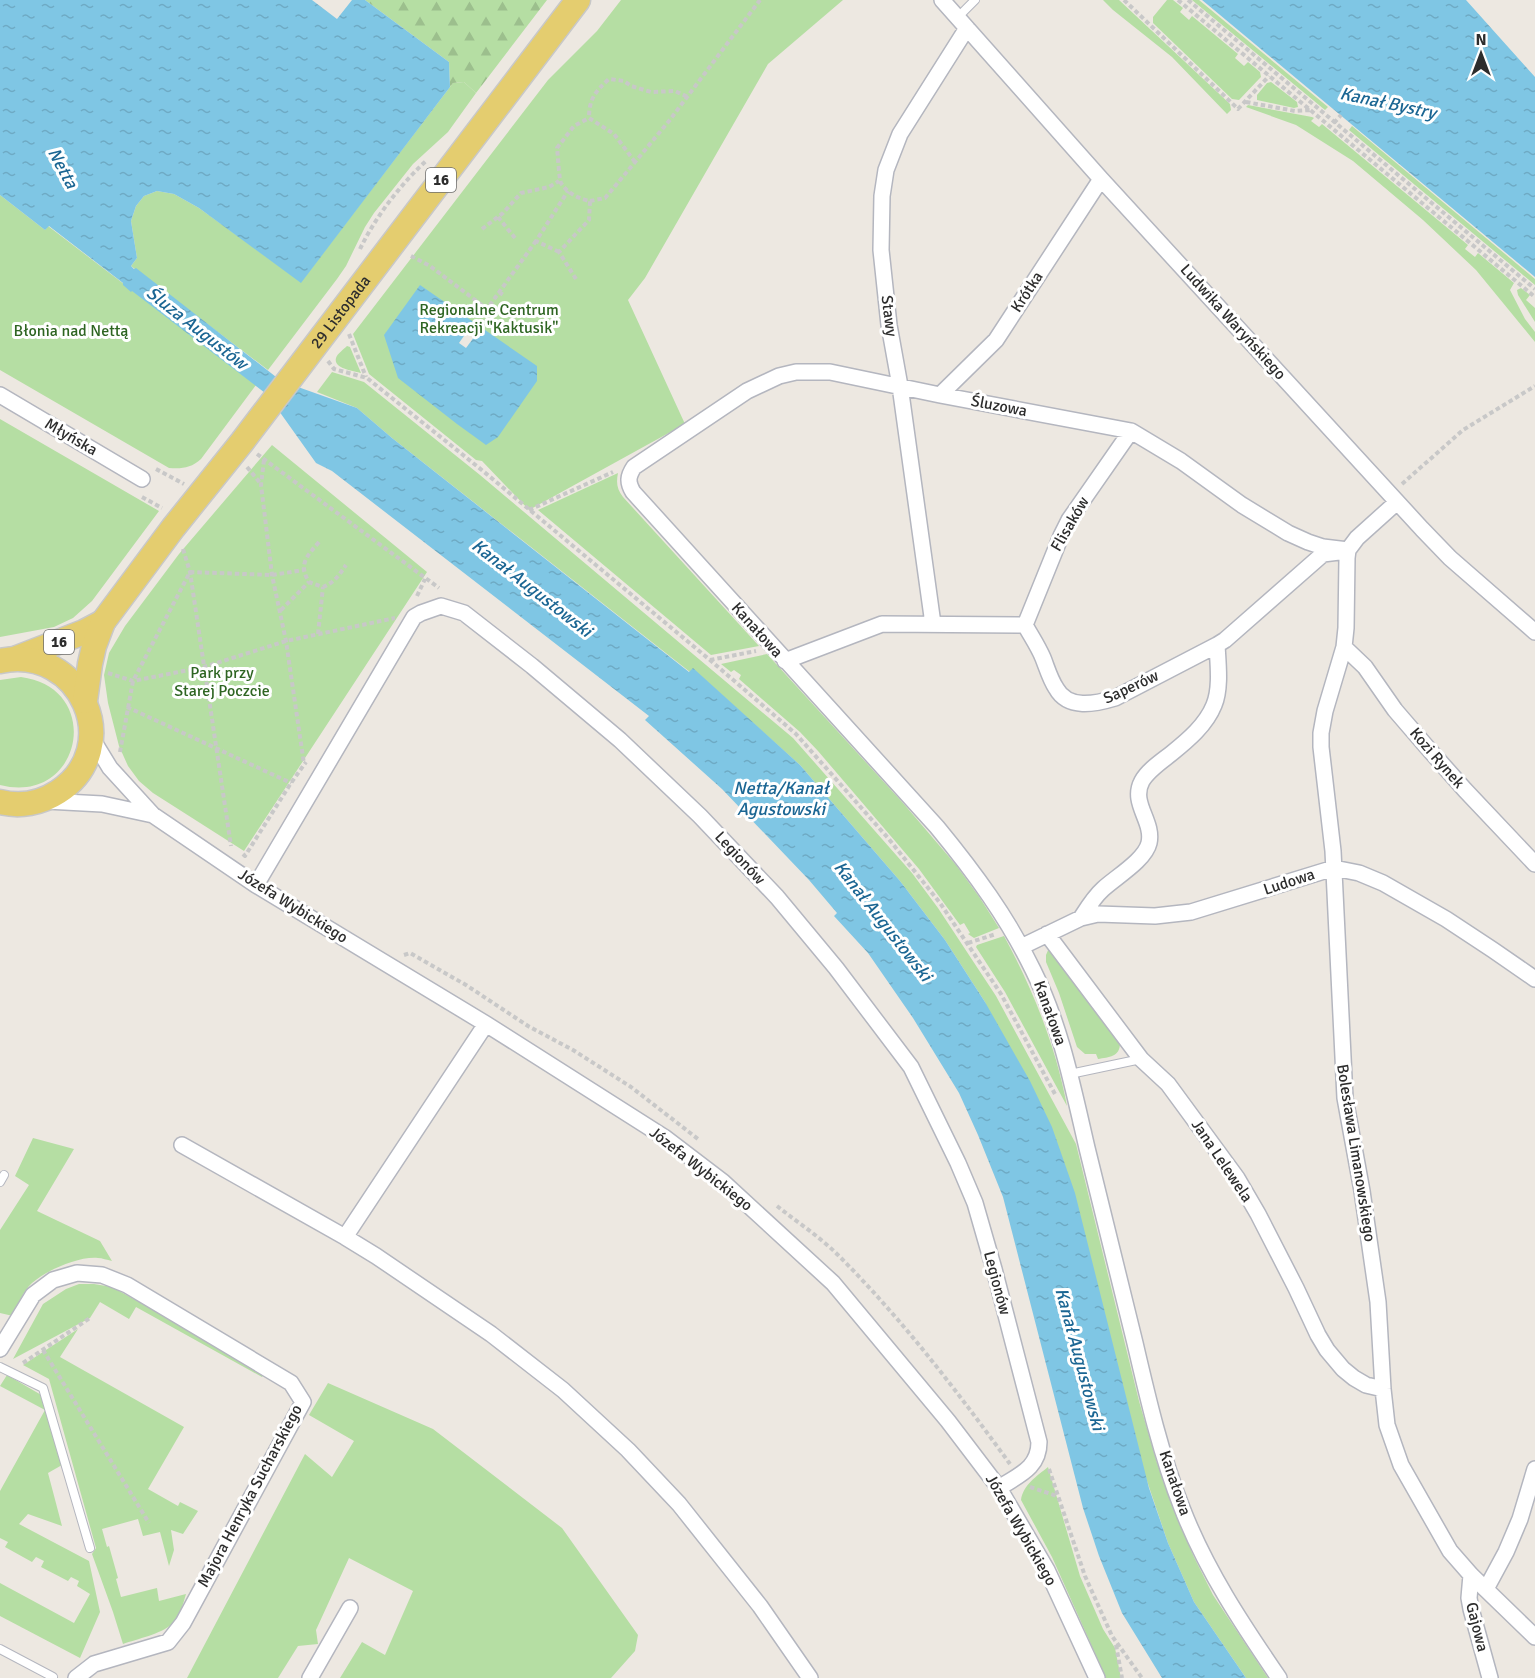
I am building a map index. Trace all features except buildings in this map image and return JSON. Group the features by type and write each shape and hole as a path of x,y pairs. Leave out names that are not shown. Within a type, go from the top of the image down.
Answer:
{"main road":[{"name":"29 Listopada","path":"85,701 94,646 103,622 173,528 256,444 313,358 578,0"},
{"name":"29 Listopada","path":"8,660 84,633 103,622"},
{"path":"8,660 32,660 49,665 64,674 76,686 85,701 90,719 91,737 85,761 72,781 57,793 15,804"}],"street":[{"name":"Ludwika Waryńskiego","path":"942,0 1101,179 1450,558 1535,632"},
{"name":"Stawy","path":"933,624 900,386 889,325 881,250 882,196 886,170 900,134 963,23"},
{"name":"Krótka","path":"940,395 996,340 1101,179"},
{"name":"Śluzowa","path":"642,462 747,392 779,376 796,372 831,372 1131,431 1181,461 1242,505 1288,533 1323,547 1348,550"},
{"name":"Młyńska","path":"0,395 142,479"},
{"name":"Flisaków","path":"1025,625 1069,520 1131,431"},
{"name":"Kanałowa","path":"642,462 630,473 629,486 633,492 937,827 964,860 1021,947 1045,997 1059,1034 1166,1461 1183,1509 1222,1591 1279,1678"},
{"path":"1348,550 1394,498"},
{"name":"Saperów","path":"1025,625 1042,654 1056,689 1062,696 1080,704 1090,704 1115,698 1217,645 1323,554 1348,550"},
{"name":"Bolesława Limanowskiego","path":"1348,550 1344,647 1324,711 1321,733 1334,868 1342,1072 1378,1302 1387,1425 1401,1465 1442,1539 1461,1565 1535,1636"},
{"path":"256,885 414,618 417,609 441,606 454,609"},
{"name":"Legionów","path":"454,609 464,613 620,740 700,816 777,897 836,968 911,1067 975,1203 1039,1442"},
{"path":"785,661 882,624 1025,625"},
{"path":"1081,918 1090,903 1135,862 1148,845 1148,825 1138,801 1138,790 1142,780 1151,770 1192,736 1205,721 1214,705 1217,689 1217,645"},
{"name":"Kozi Rynek","path":"1344,647 1365,668 1395,710 1449,773 1535,864"},
{"name":"Józefa Wybickiego","path":"91,737 110,768 153,815 256,885 486,1024 664,1137 723,1182 833,1283 933,1403 999,1488 1047,1570 1097,1678"},
{"name":"Józefa Wybickiego","path":"15,804 102,804 153,815"},
{"name":"Ludowa","path":"1021,947 1081,918 1098,915 1155,916 1191,912 1334,868 1359,873 1383,883 1454,924 1535,980"},
{"name":"Jana Lelewela","path":"1047,934 1141,1059 1168,1084 1237,1178 1258,1214 1318,1335 1328,1350 1343,1369 1354,1378 1366,1385 1383,1389"},
{"path":"345,1238 486,1024"},
{"path":"182,1145 345,1238 491,1334 562,1390 628,1449 679,1504 760,1606 810,1678"},
{"name":"Majora Henryka Sucharskiego","path":"0,1349 33,1295 53,1280 77,1273 102,1275 127,1285 291,1383 303,1402 183,1623 168,1642 94,1664 76,1678"},
{"path":"999,1488 1030,1468 1039,1454 1039,1442"},
{"path":"1486,1589 1506,1552 1535,1469"},
{"name":"Gajowa","path":"1471,1575 1469,1598 1471,1609 1490,1678"},
{"path":"310,1678 350,1608"}],"lane":[{"path":"963,23 975,0"},
{"path":"1070,1074 1141,1059"},
{"path":"0,1367 44,1388 90,1548"},
{"path":"0,1649 54,1677"}],"path":[{"path":"589,118 574,126 557,148 559,181 581,200 590,201 605,198 688,97 760,0"},
{"path":"1124,0 1238,110 1269,76"},
{"path":"1178,0 1535,297"},
{"path":"1188,0 1535,289"},
{"path":"589,118 589,105 596,90 609,80 624,81 631,86 651,92 675,92 688,97"},
{"path":"1245,101 1295,111 1311,110"},
{"path":"1331,127 1341,115"},
{"path":"589,118 614,134 635,162"},
{"path":"482,229 498,217 521,193 549,187 559,181"},
{"path":"407,254 430,266 487,309 536,241 568,191"},
{"path":"559,252 589,220 590,201"},
{"path":"498,217 515,238"},
{"path":"536,241 559,252 576,279"},
{"path":"499,292 505,296"},
{"path":"348,332 367,378"},
{"path":"313,358 334,369 367,378 483,471 710,660 814,753 916,871 968,944 1001,994 1060,1103"},
{"path":"1394,498 1463,430 1535,386"},
{"path":"256,444 264,460 440,590 450,600 454,609"},
{"path":"256,444 245,464 261,485"},
{"path":"264,460 261,485 272,574 281,610 304,765"},
{"path":"529,510 609,473 642,462"},
{"path":"319,542 305,560 304,570 309,582 323,587 336,580 346,565"},
{"path":"175,554 182,545"},
{"path":"184,553 190,572 231,847"},
{"path":"190,572 272,574 304,570"},
{"path":"117,746 119,756 133,681 190,572"},
{"path":"100,671 133,681 204,668 286,641 404,615 417,609 425,579"},
{"path":"281,610 309,582"},
{"path":"318,634 323,587"},
{"path":"710,660 762,650 769,643"},
{"path":"127,707 291,783"},
{"path":"221,841 246,856 310,756"},
{"path":"968,944 1011,929"},
{"path":"10,1372 90,1318"},
{"path":"43,1350 149,1523"},
{"path":"1039,1442 1086,1576 1116,1641 1142,1678"},
{"path":"1116,1641 1122,1678"}],"green space":[{"path":"365,0 547,0 476,93 464,82 453,83 450,87 449,62"},
{"name":"Regionalne Centrum Rekreacji \"Kaktusik\"","path":"621,0 843,0 768,64 645,278 628,300 685,424 529,510 482,461 476,460 369,374 353,334 548,80 597,31"},
{"path":"1103,0 1119,0 1230,104 1231,110 1227,114 1172,57"},
{"path":"1167,0 1173,0 1183,8 1180,12 1189,20 1192,16 1238,54 1235,58 1244,66 1248,62 1260,72 1261,77 1239,100 1232,99 1153,23 1153,17"},
{"path":"1192,0 1199,0 1328,107 1325,110"},
{"path":"464,82 476,93 448,132 413,164 374,213 346,266 268,370 131,266 137,258 131,221 136,206 144,196 157,191 174,194 199,208 301,282 453,83"},
{"path":"1271,82 1297,102 1298,107 1257,100 1257,95 1267,83"},
{"path":"1248,105 1312,117 1314,118 1311,121 1319,127 1322,124 1468,245 1465,249 1475,257 1478,253 1514,283 1510,290 1525,319 1535,332 1535,342 1476,270 1423,220 1353,161 1296,125 1246,107"},
{"path":"1352,126 1535,279 1535,285 1349,130"},
{"name":"Błonia nad Nettą","path":"0,195 45,230 48,226 256,385 197,462 186,467 169,468 0,370"},
{"path":"1521,288 1530,295 1526,300 1535,308 1535,322 1518,295 1517,290"},
{"path":"347,346 350,347 361,373 341,367 336,362 338,355"},
{"path":"332,372 364,382 480,475 793,738 912,873 938,908 996,996 1076,1144 1139,1401 1157,1463 1175,1513 1213,1595 1268,1678 1246,1678 1194,1602 1168,1543 985,1002 945,940 900,881 800,765 693,669 690,672 357,408 317,392"},
{"path":"0,419 159,511 92,601 73,618 54,627 0,637"},
{"name":"Park przy Starej Poczcie","path":"272,445 427,572 244,851 153,793 139,781 128,766 119,746 108,703 104,675 109,653 125,626 179,554"},
{"path":"618,473 619,491 623,497 759,646 711,655 538,510"},
{"path":"767,654 903,803 956,865 999,928 974,938 968,934 970,933 964,923 960,925 919,869 818,751 800,732 739,679 741,675 734,670 731,672 721,664"},
{"path":"21,677 48,686 65,701 73,722 73,743 65,763 50,779 28,787 0,785 0,680"},
{"path":"1004,936 1025,977 1050,1040 1067,1106 1005,992 976,947"},
{"path":"1049,948 1120,1043 1120,1048 1113,1056 1098,1059 1096,1054 1085,1054 1077,1047 1046,962"},
{"path":"33,1138 74,1149 37,1211 100,1241 112,1261 100,1258 82,1259 46,1273 29,1286 13,1316 0,1313 0,1230 29,1185 15,1176"},
{"path":"79,1284 112,1287 265,1372 262,1377 136,1307 129,1319 100,1302 90,1318 13,1359 43,1304 66,1289"},
{"path":"78,1329 60,1357 184,1427 148,1489 178,1506 180,1502 198,1511 183,1534 171,1530 174,1550 169,1566 160,1532 143,1536 138,1519 102,1529 118,1578 116,1579 121,1597 157,1588 159,1601 186,1594 179,1614 167,1628 123,1644 92,1554 96,1548 49,1379 23,1365"},
{"path":"7,1375 43,1396 62,1465 48,1473 62,1526 28,1514 19,1524 89,1561 100,1612 80,1658 0,1616 0,1583 74,1623 90,1594 77,1586 79,1581 71,1577 68,1581 41,1567 44,1561 36,1557 32,1562 5,1547 8,1542 0,1538 0,1491 45,1410 0,1386"},
{"path":"328,1383 433,1429 562,1528 638,1635 635,1651 611,1678 340,1678 362,1642 385,1655 413,1591 349,1558 316,1630 318,1644 298,1646 278,1678 187,1678 305,1454 332,1477 354,1441 309,1415"},
{"path":"1048,1467 1080,1576 1103,1629 1115,1648 1121,1678 1106,1678 1052,1557 1021,1500 1028,1485"}],"water":[{"path":"0,0 312,0 337,19 352,0 365,0 449,62 450,87 301,283 199,208 174,194 157,191 144,196 136,206 131,221 137,258 131,266 294,391 298,387 357,408 689,672 693,668 800,765 900,881 945,940 985,1002 1030,1081 1052,1127 1075,1193 1149,1488 1168,1543 1194,1602 1246,1678 1162,1678 1122,1613 1083,1508 1003,1197 959,1093 913,1018 868,953 834,916 837,913 809,880 722,789 645,720 649,716 332,471 316,463 279,411 282,406 131,292 123,283 49,226 45,230 0,195"},
{"name":"Kanał Bystry","path":"1202,0 1466,0 1535,77 1535,277"},
{"path":"420,285 537,366 537,381 498,437 486,445 398,378 384,335"}],"pier":[{"path":"475,320 483,325 466,348 459,343"}],"water label":[{"name":"Netta","path":"63,168"},
{"name":"Śluza Augustów","path":"197,328"},
{"name":"Kanał Augustowski","path":"532,588"},
{"name":"Netta/Kanał Agustowski","path":"781,798"},
{"name":"Kanał Augustowski","path":"883,921"},
{"name":"Kanał Augustowski","path":"1080,1359"}]}
